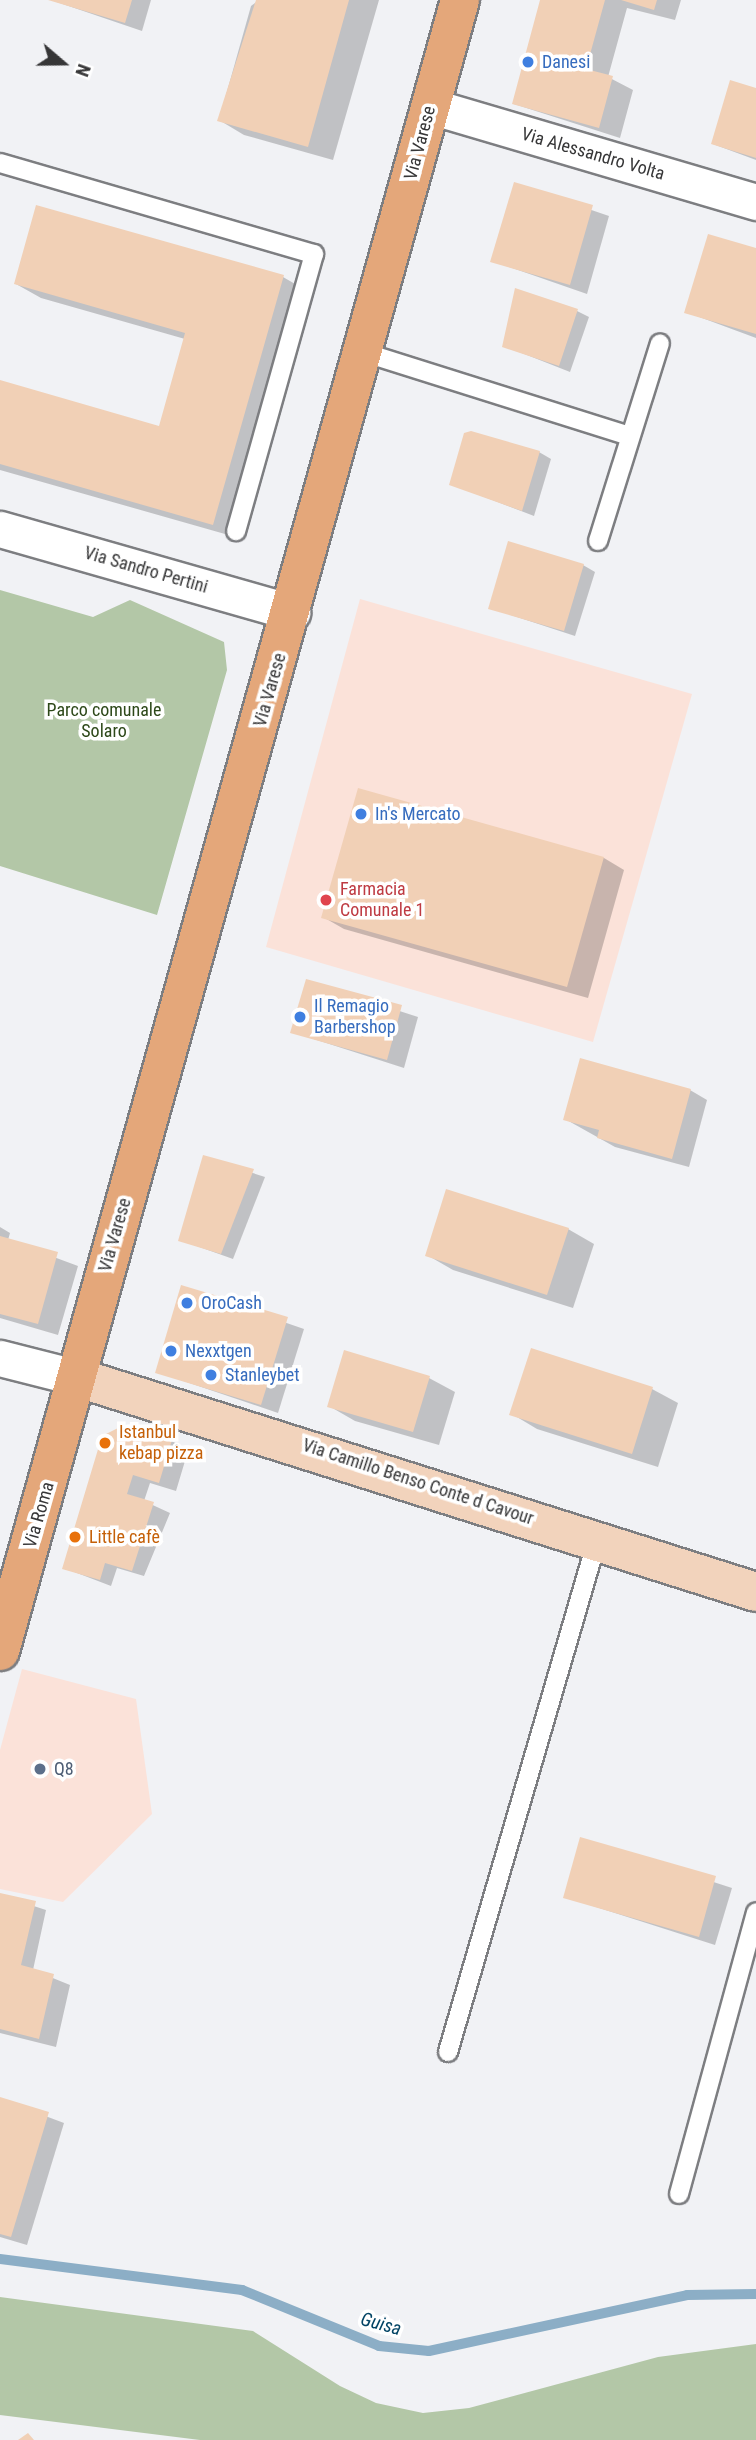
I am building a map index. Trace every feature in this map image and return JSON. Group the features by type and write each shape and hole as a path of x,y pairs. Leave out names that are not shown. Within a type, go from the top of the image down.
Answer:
{"main road":[{"name":"Via Varese","path":"79,1378 87,1329 292,612 460,0"},
{"name":"Via Roma","path":"0,1651 79,1378"}],"street":[{"name":"Via Alessandro Volta","path":"430,106 756,202"},
{"name":"Via Sandro Pertini","path":"0,529 292,612"},
{"path":"0,1358 79,1378"},
{"name":"Via Camillo Benso Conte d Cavour","path":"79,1378 756,1592"}],"lane":[{"path":"0,163 314,254 236,531"},
{"path":"598,541 660,343"},
{"path":"363,352 630,436"},
{"path":"448,2052 597,1540"},
{"path":"679,2194 756,1912"}],"shaded area":[{"path":"360,599 692,694 593,1042 266,947"},
{"path":"22,1669 136,1699 152,1814 63,1902 0,1889 0,1750"}],"green space":[{"name":"Parco comunale Solaro","path":"0,590 93,617 130,600 224,642 227,670 157,915 0,866"},
{"path":"0,2297 253,2331 340,2386 376,2403 423,2413 469,2408 658,2357 756,2344 756,2440 200,2440 0,2415"}],"building":[{"path":"48,0 132,0 125,23"},
{"path":"256,0 349,0 308,147 217,121"},
{"path":"540,0 605,0 586,69 613,76 599,128 512,104"},
{"path":"621,0 657,0 654,10"},
{"path":"730,80 756,88 756,158 711,144"},
{"path":"514,182 593,205 570,285 490,262"},
{"path":"36,205 284,275 213,525 0,464 0,380 159,426 185,333 14,284"},
{"path":"708,234 756,248 756,334 684,313"},
{"path":"515,288 578,309 559,366 502,347"},
{"path":"471,431 540,451 522,511 449,485 464,433"},
{"path":"508,541 584,564 564,631 488,609"},
{"path":"358,788 604,857 567,987 321,918"},
{"path":"306,979 402,1005 387,1060 290,1033"},
{"path":"580,1058 691,1089 672,1159 597,1138 599,1130 563,1120"},
{"path":"203,1155 254,1169 221,1254 178,1241"},
{"path":"446,1189 569,1228 547,1295 425,1256"},
{"path":"0,1236 58,1252 38,1324 0,1314"},
{"path":"181,1285 288,1317 261,1405 155,1373"},
{"path":"531,1348 653,1387 632,1454 509,1415"},
{"path":"344,1350 430,1376 413,1432 327,1407"},
{"path":"124,1425 172,1440 159,1483 133,1475 127,1494 154,1502 132,1571 105,1563 100,1580 62,1569 102,1436"},
{"path":"580,1837 716,1876 699,1937 563,1898"},
{"path":"0,1893 36,1901 21,1965 54,1974 39,2039 0,2029"},
{"path":"0,2097 49,2112 11,2237 0,2234"},
{"path":"28,2433 34,2440 18,2440"}],"waterway":[{"name":"Guisa","path":"0,2259 242,2290 379,2346 429,2351 687,2295 756,2294"}],"place":[{"name":"Danesi","path":"528,62"},
{"name":"In's Mercato","path":"361,814"},
{"name":"Farmacia Comunale 1","path":"326,900"},
{"name":"Il Remagio Barbershop","path":"300,1017"},
{"name":"OroCash","path":"187,1303"},
{"name":"Nexxtgen","path":"171,1351"},
{"name":"Stanleybet","path":"211,1375"},
{"name":"Istanbul kebap pizza","path":"105,1443"},
{"name":"Little cafè","path":"75,1537"},
{"name":"Q8","path":"40,1769"}]}
